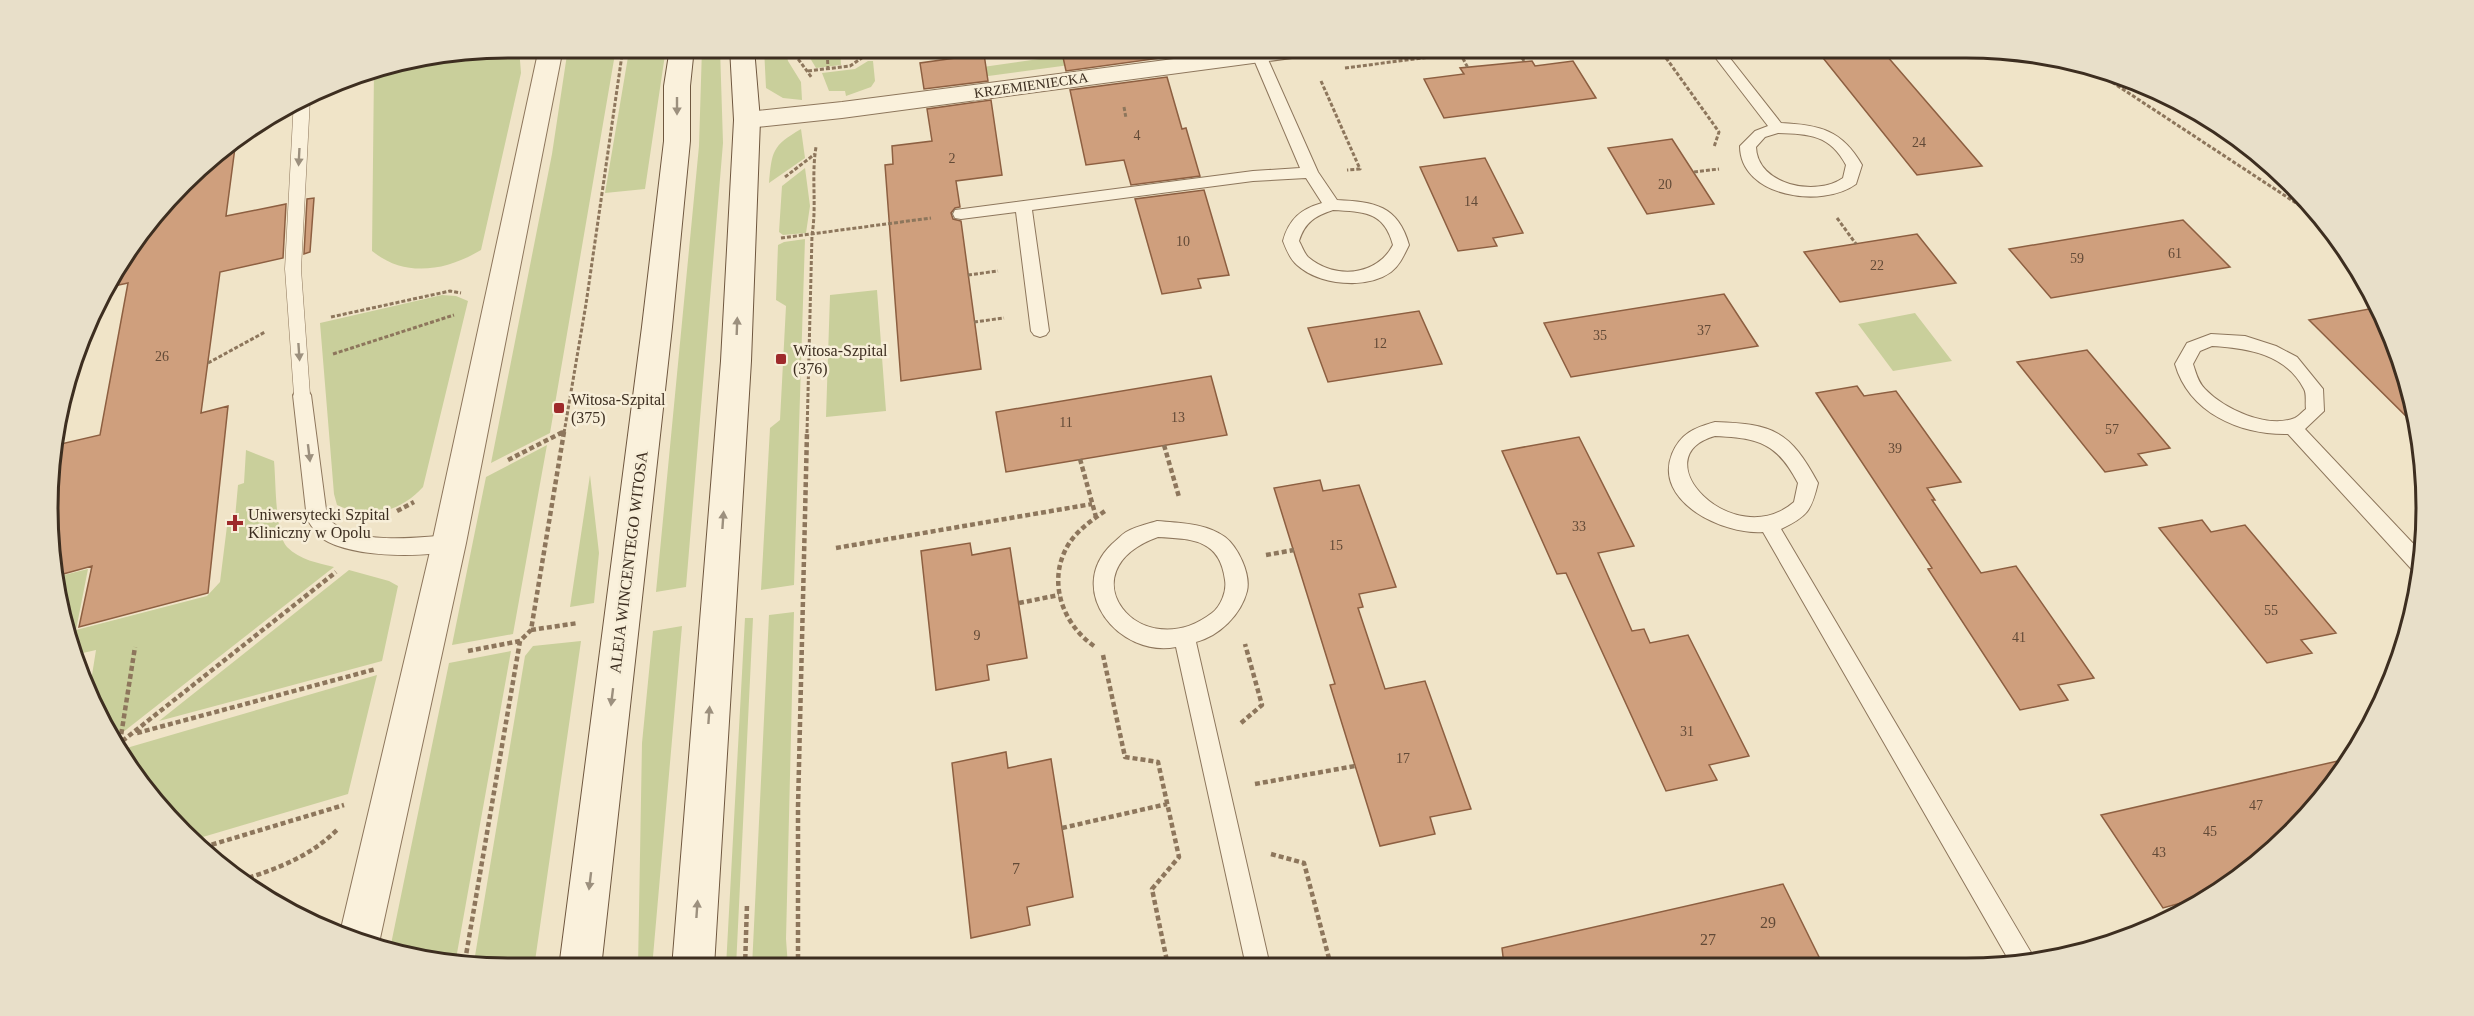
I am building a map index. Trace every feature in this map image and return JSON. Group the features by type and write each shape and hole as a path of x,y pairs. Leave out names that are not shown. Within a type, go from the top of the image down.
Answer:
{"street":[{"path":"360,932 449,543 549,58"},
{"name":"ALEJA WINCENTEGO WITOSA","path":"581,958 657,327 677,141 677,86 681,58"},
{"path":"694,958 736,361 747,120 743,58"},
{"name":"KRZEMIENIECKA","path":"747,120 842,110 1236,58"},
{"name":"KRZEMIENIECKA","path":"1293,58 1315,60"}],"lane":[{"path":"1260,58 1310,173 1332,205"},
{"path":"1723,58 1777,128"},
{"path":"301,109 292,269 302,395 317,519 320,526 328,533 342,538 388,546 449,543"},
{"path":"1777,128 1806,129 1826,136 1841,145 1854,165 1850,180 1836,189 1805,193 1791,190 1763,177 1749,160 1748,146 1760,134 1777,128"},
{"path":"962,214 1253,176 1310,173"},
{"path":"1332,205 1362,206 1380,213 1393,223 1401,245 1391,263 1373,273 1339,277 1325,274 1300,260 1291,241 1295,225 1311,211 1332,205"},
{"path":"1023,206 1040,331"},
{"path":"2211,340 2245,342 2270,350 2290,362 2314,389 2316,411 2302,422 2291,425 2282,428 2250,423 2213,406 2190,383 2184,364 2193,347 2211,340"},
{"path":"2291,425 2413,557"},
{"path":"1714,429 1750,431 1773,440 1791,454 1808,483 1802,507 1784,521 1769,525 1746,526 1728,522 1695,503 1678,477 1678,456 1693,437 1714,429"},
{"path":"1769,525 2019,955"},
{"path":"1157,529 1194,531 1216,542 1230,557 1237,590 1222,617 1198,633 1184,636 1156,639 1139,634 1111,613 1102,583 1110,559 1132,538 1157,529"},
{"path":"1184,636 1256,958"}],"path":[{"path":"465,651 520,641 531,630 586,304 621,58"},
{"path":"798,58 815,84"},
{"path":"827,58 828,69"},
{"path":"808,71 850,66 860,58"},
{"path":"1463,58 1468,68"},
{"path":"1522,58 1524,62"},
{"path":"1666,58 1719,132"},
{"path":"1310,173 1360,170 1315,60"},
{"path":"2114,84 2295,203"},
{"path":"798,958 798,807 812,235 816,211 812,173 816,154"},
{"path":"1694,172 1722,168"},
{"path":"772,239 962,214"},
{"path":"1834,215 1856,244"},
{"path":"322,318 450,291 470,295"},
{"path":"329,355 461,313"},
{"path":"502,463 565,431"},
{"path":"1164,445 1180,501 1170,499"},
{"path":"1080,459 1096,517"},
{"path":"836,548 1092,504"},
{"path":"1114,508 1096,517 1067,546 1059,571 1059,595 1071,625 1089,644 1102,651 1125,757 1158,762 1179,857 1152,890 1166,958"},
{"path":"1264,555 1294,550"},
{"path":"124,741 337,571"},
{"path":"1019,603 1059,595"},
{"path":"1234,728 1262,705 1244,640 1237,638"},
{"path":"466,956 520,641"},
{"path":"120,734 135,647"},
{"path":"134,734 387,666"},
{"path":"1248,785 1356,766"},
{"path":"211,845 353,802"},
{"path":"1062,828 1167,804"},
{"path":"251,877 292,864 322,846 344,822"},
{"path":"1266,852 1304,863 1329,958"}],"green space":[{"path":"520,58 521,73 481,250 454,263 426,268 398,265 372,251 374,79 449,62"},
{"path":"566,58 614,58 550,433 491,463 552,154"},
{"path":"628,58 665,58 645,189 605,193"},
{"path":"702,58 720,58 723,143 686,587 656,592 699,146"},
{"path":"764,58 787,58 801,82 802,100 783,98 766,88"},
{"path":"810,58 841,58 841,65 816,68"},
{"path":"1046,58 1121,58 981,77 983,67"},
{"path":"868,61 873,61 875,81 871,87 846,96 845,91 829,91 822,73 855,69"},
{"path":"801,129 805,158 769,183 775,150 784,140"},
{"path":"805,168 810,206 806,233 783,235 779,232 782,186"},
{"path":"805,239 794,585 761,590 770,428 780,420 786,306 776,300 778,245"},
{"path":"877,290 886,411 826,417 830,295"},
{"path":"442,295 456,296 468,301 423,487 414,496 394,508 383,511 360,512 337,505 334,494 320,323"},
{"path":"1915,313 1952,361 1893,371 1858,324"},
{"path":"547,445 513,634 452,645 486,477"},
{"path":"246,450 274,461 278,520 283,541 287,547 303,558 334,567 120,735 92,677 96,650 82,652 74,624 67,596 63,575 88,569 76,630 207,596 220,582 227,526 235,518 238,485 244,483"},
{"path":"590,475 599,553 594,603 570,607"},
{"path":"349,570 389,581 398,586 382,661 159,721"},
{"path":"794,612 787,958 752,958 769,615"},
{"path":"745,618 753,618 736,958 726,958"},
{"path":"682,626 653,958 638,958 642,743 653,631"},
{"path":"581,641 535,958 475,957 525,656 533,646"},
{"path":"511,651 457,955 391,942 449,663"},
{"path":"377,675 348,794 202,837 151,782 134,758 128,748"}],"building":[{"path":"956,58 985,58 988,81 924,89 920,63"},
{"path":"1063,58 1161,58 1066,71"},
{"path":"1823,58 1889,58 1982,166 1917,175"},
{"path":"1532,61 1535,66 1573,61 1596,98 1444,118 1424,79 1464,74 1460,68"},
{"path":"1167,77 1182,129 1186,128 1200,176 1131,185 1124,160 1086,165 1070,90"},
{"path":"991,100 1002,175 956,181 960,207 955,208 951,213 953,219 961,221 981,369 901,381 885,165 893,164 892,146 932,141 927,109"},
{"path":"1672,139 1714,204 1647,214 1608,148"},
{"path":"235,151 226,216 286,204 283,258 220,272 201,413 228,406 208,593 79,627 92,566 63,574 58,508 62,449 63,443 100,435 128,283 118,285 151,234 190,190"},
{"path":"1485,158 1523,233 1493,238 1497,246 1458,251 1420,167"},
{"path":"1204,190 1229,275 1198,279 1201,288 1162,294 1135,199"},
{"path":"314,198 310,252 304,254 307,199"},
{"path":"2183,220 2230,267 2051,298 2009,249"},
{"path":"1917,234 1956,283 1840,302 1804,252"},
{"path":"1724,294 1758,346 1571,377 1544,323"},
{"path":"2369,309 2392,364 2406,416 2309,320"},
{"path":"1419,311 1442,364 1328,382 1308,328"},
{"path":"2087,350 2170,448 2138,454 2147,465 2105,472 2017,362"},
{"path":"1211,376 1227,435 1006,472 996,412"},
{"path":"1857,386 1864,396 1896,391 1961,482 1927,488 1935,500 1932,500 1981,573 2016,566 2094,678 2058,685 2068,700 2020,710 1928,569 1932,568 1816,393"},
{"path":"1579,437 1634,546 1598,553 1632,631 1644,629 1650,643 1688,635 1749,756 1709,765 1717,780 1666,791 1566,573 1557,574 1502,451"},
{"path":"1320,480 1323,491 1359,485 1396,587 1359,594 1363,607 1358,608 1385,689 1425,681 1471,809 1430,817 1435,834 1380,846 1330,685 1335,684 1274,488"},
{"path":"2202,520 2211,532 2245,525 2336,633 2301,640 2312,653 2267,663 2159,528"},
{"path":"970,543 972,555 1010,548 1027,658 987,665 989,680 936,690 921,551"},
{"path":"1006,752 1008,768 1051,759 1073,897 1027,907 1030,925 971,938 952,763"},
{"path":"2338,761 2323,782 2284,826 2240,865 2191,897 2163,908 2101,815"},
{"path":"1783,884 1820,958 1503,958 1502,948"}],"place":[{"name":"Witosa-Szpital (376)","path":"781,359"},
{"name":"Witosa-Szpital (375)","path":"559,408"},
{"name":"Uniwersytecki Szpital Kliniczny w Opolu","path":"235,523"}]}
